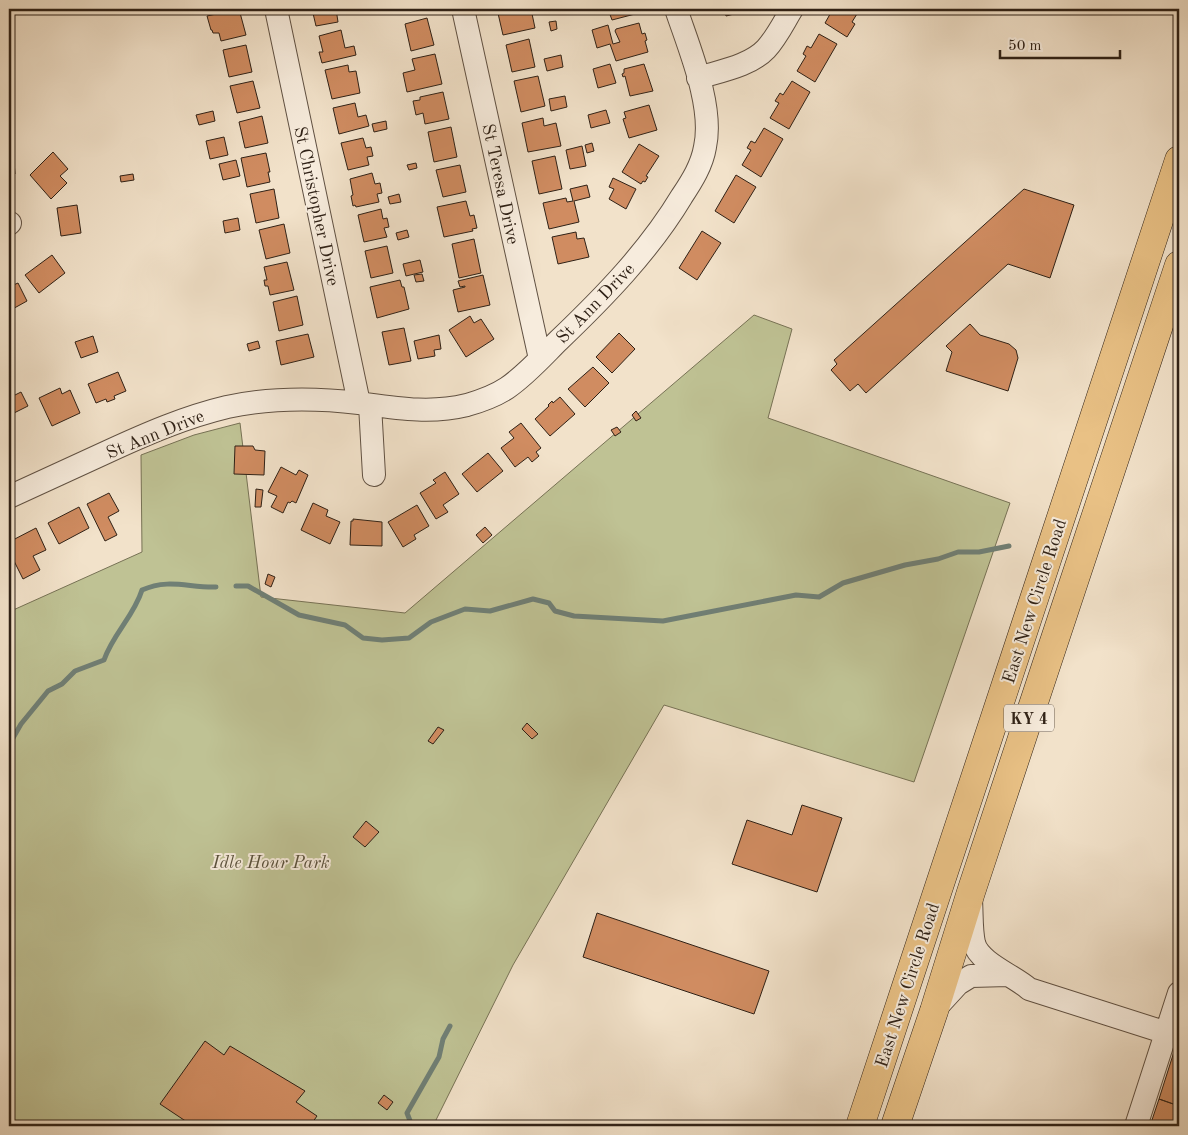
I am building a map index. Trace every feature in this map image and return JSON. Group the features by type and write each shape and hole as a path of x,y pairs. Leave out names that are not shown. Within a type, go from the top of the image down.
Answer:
{"highway":[{"name":"East New Circle Road","path":"860,1126 1174,193 1179,160"},
{"name":"East New Circle Road","path":"895,1126 1179,265"}],"street":[{"name":"St Christopher Drive","path":"276,9 364,404"},
{"name":"St Teresa Drive","path":"463,9 540,359"},
{"name":"St Ann Drive","path":"9,497 161,427 214,410 269,401 330,400 417,410 442,410 488,398 508,388 532,368 635,263 673,211 701,163 707,136 707,119 698,78 676,9"},
{"path":"698,78 748,62 760,54 772,41 792,9"},
{"path":"364,404 374,475"},
{"path":"971,892 974,944 983,958 1019,980 1029,989 1167,1033"},
{"path":"934,1011 958,984 971,976 1008,975"},
{"path":"1136,1126 1179,993"}],"green space":[{"name":"Idle Hour Park","path":"754,315 792,329 768,418 1010,503 914,782 664,705 513,965 433,1126 9,1126 9,615 11,611 142,552 141,455 194,435 240,423 261,597 405,613"}],"building":[{"path":"239,9 246,35 221,41 219,33 213,33 211,30 207,16"},
{"path":"312,9 336,9 338,22 316,26"},
{"path":"401,9 425,9 402,14"},
{"path":"497,9 531,9 535,28 503,35"},
{"path":"608,9 633,9 635,14 612,20"},
{"path":"724,9 754,9 726,16"},
{"path":"833,9 860,9 852,22 855,24 847,37 825,23"},
{"path":"427,18 434,45 411,51 405,24"},
{"path":"556,21 557,29 551,31 549,22"},
{"path":"639,23 642,34 645,33 648,52 616,61 610,44 597,48 592,30 608,25 613,44 620,42 615,31 616,29"},
{"path":"341,30 345,48 354,46 356,55 322,63 319,52 323,52 319,36"},
{"path":"819,34 837,44 815,82 797,71 806,56 803,54 807,46 811,48"},
{"path":"529,39 535,67 512,72 506,45"},
{"path":"246,45 252,72 229,77 223,50"},
{"path":"435,54 442,84 407,92 403,73 415,70 412,59"},
{"path":"561,55 563,67 547,71 544,59"},
{"path":"610,64 616,83 598,88 593,69"},
{"path":"644,64 653,91 630,96 625,76 623,77 622,74 624,69"},
{"path":"348,65 349,72 356,71 360,93 332,99 325,70"},
{"path":"538,76 545,106 521,112 514,81"},
{"path":"253,81 260,108 237,113 230,86"},
{"path":"792,81 810,92 789,129 770,118 779,103 775,101 780,93 783,95"},
{"path":"443,92 449,119 425,124 423,113 416,115 413,101 420,100 420,97"},
{"path":"565,96 567,107 551,111 549,99"},
{"path":"355,103 358,117 366,115 369,126 339,134 333,108"},
{"path":"649,105 657,130 629,138 623,119 626,118 624,112"},
{"path":"606,110 610,123 591,128 588,115"},
{"path":"213,111 215,121 199,125 196,115"},
{"path":"262,116 268,143 245,148 239,122"},
{"path":"543,118 544,126 556,123 561,146 528,152 522,123"},
{"path":"386,121 387,129 374,132 372,124"},
{"path":"451,127 457,157 434,162 428,132"},
{"path":"764,128 783,139 761,177 742,165 751,150 747,148 751,141 755,143"},
{"path":"12,137 15,174 9,174 9,138"},
{"path":"224,137 228,155 210,159 206,141"},
{"path":"363,138 366,148 371,147 373,156 367,157 369,165 348,170 341,143"},
{"path":"592,143 594,151 587,153 585,145"},
{"path":"639,144 659,156 646,176 648,177 645,182 643,181 641,184 622,172"},
{"path":"582,146 586,166 570,169 566,150"},
{"path":"53,152 68,169 60,176 67,183 51,199 30,175"},
{"path":"266,153 270,182 247,187 241,158"},
{"path":"555,156 562,189 539,194 532,161"},
{"path":"236,160 240,176 223,180 219,164"},
{"path":"416,163 417,168 409,170 407,165"},
{"path":"460,165 466,192 443,197 436,170"},
{"path":"372,173 375,184 380,183 382,193 377,194 379,202 353,206 350,179"},
{"path":"133,174 134,180 121,182 120,176"},
{"path":"736,175 756,187 734,223 715,211"},
{"path":"613,178 636,189 626,209 609,199 614,189 609,187"},
{"path":"587,185 590,197 574,201 579,222 549,229 543,203 566,198 567,202 573,201 570,189"},
{"path":"274,189 279,218 256,223 250,194"},
{"path":"1024,189 1074,205 1050,278 1008,264 866,393 858,384 850,391 831,370 837,364 834,360"},
{"path":"399,194 401,202 390,204 388,197"},
{"path":"466,201 470,216 474,215 477,228 472,229 473,231 444,237 437,207"},
{"path":"77,205 81,233 61,236 57,208"},
{"path":"381,209 383,219 387,218 389,227 384,228 387,237 364,242 358,215"},
{"path":"238,218 240,230 225,233 223,221"},
{"path":"284,224 290,253 266,259 259,230"},
{"path":"407,230 409,237 398,240 396,233"},
{"path":"702,231 721,243 697,280 679,268"},
{"path":"576,232 577,239 584,238 589,257 558,264 552,237"},
{"path":"474,239 481,273 459,278 452,244"},
{"path":"387,246 393,273 371,278 365,251"},
{"path":"52,255 65,273 39,293 25,275"},
{"path":"420,260 423,272 406,276 403,264"},
{"path":"287,262 294,290 270,295 268,286 265,286 264,280 267,280 264,267"},
{"path":"422,274 424,281 416,282 414,275"},
{"path":"483,275 490,305 458,312 453,290 465,286 460,287 458,281"},
{"path":"400,280 402,287 404,287 409,309 377,318 370,287"},
{"path":"18,283 27,301 9,311 9,287"},
{"path":"297,296 303,325 279,331 273,302"},
{"path":"470,316 474,323 481,319 494,339 466,357 449,330"},
{"path":"970,324 980,335 1009,344 1016,350 1018,358 1008,391 946,371 952,352 946,346"},
{"path":"404,328 411,361 389,365 382,332"},
{"path":"619,333 635,349 612,373 596,357"},
{"path":"308,334 314,357 281,365 276,341"},
{"path":"439,335 441,349 434,350 435,356 418,359 414,341"},
{"path":"93,336 98,352 81,358 75,342"},
{"path":"258,341 260,348 249,351 247,344"},
{"path":"593,367 609,383 585,407 568,389"},
{"path":"118,372 126,391 114,396 115,399 107,402 106,399 96,403 88,384"},
{"path":"60,388 62,394 70,390 80,413 52,426 39,398"},
{"path":"21,392 28,406 12,414 9,407 9,398"},
{"path":"560,397 575,414 550,436 535,419 552,401 553,403"},
{"path":"636,411 641,418 636,421 632,415"},
{"path":"521,423 541,448 536,452 539,456 532,462 528,457 515,467 501,448 514,438 509,432"},
{"path":"617,427 621,432 615,436 611,430"},
{"path":"235,446 253,446 255,450 265,451 264,475 234,474"},
{"path":"488,453 503,471 477,492 462,474"},
{"path":"281,467 296,475 299,470 308,475 296,503 288,502 283,513 271,507 277,496 268,492"},
{"path":"445,472 459,494 443,505 448,512 436,519 420,493 436,483 433,480"},
{"path":"256,489 263,490 261,507 255,507"},
{"path":"109,493 119,511 108,517 117,535 105,541 87,504"},
{"path":"313,503 328,510 326,516 340,522 330,544 301,530"},
{"path":"417,505 429,526 414,535 416,539 403,547 388,522"},
{"path":"79,507 89,528 59,544 48,523"},
{"path":"353,519 382,522 382,546 350,545 351,521"},
{"path":"485,527 492,535 483,543 476,535"},
{"path":"36,528 46,550 33,556 40,570 23,579 9,551 9,542"},
{"path":"268,574 275,577 271,587 265,584"},
{"path":"527,723 538,734 532,739 522,729"},
{"path":"438,727 444,730 433,744 428,741"},
{"path":"802,805 842,818 817,892 732,864 747,820 792,835"},
{"path":"366,821 379,832 365,847 353,837"},
{"path":"597,913 769,971 754,1014 583,957"},
{"path":"1179,1036 1179,1106 1159,1099"},
{"path":"205,1041 224,1055 230,1046 305,1091 296,1102 317,1116 310,1126 193,1126 160,1104"},
{"path":"384,1095 393,1102 387,1110 378,1103"},
{"path":"1159,1099 1179,1106 1179,1126 1150,1126"}],"waterway":[{"path":"236,586 248,586 299,615 345,625 363,638 382,640 409,638 431,622 465,609 490,611 533,599 549,603 555,611 574,616 663,621 796,595 819,597 843,583 905,565 938,559 958,552 979,552 1009,546"},
{"path":"9,745 21,724 48,691 62,684 75,671 104,660 134,608 142,590 152,586 170,584 216,587"},
{"path":"412,1126 407,1113 439,1057 443,1039 450,1026"}]}
